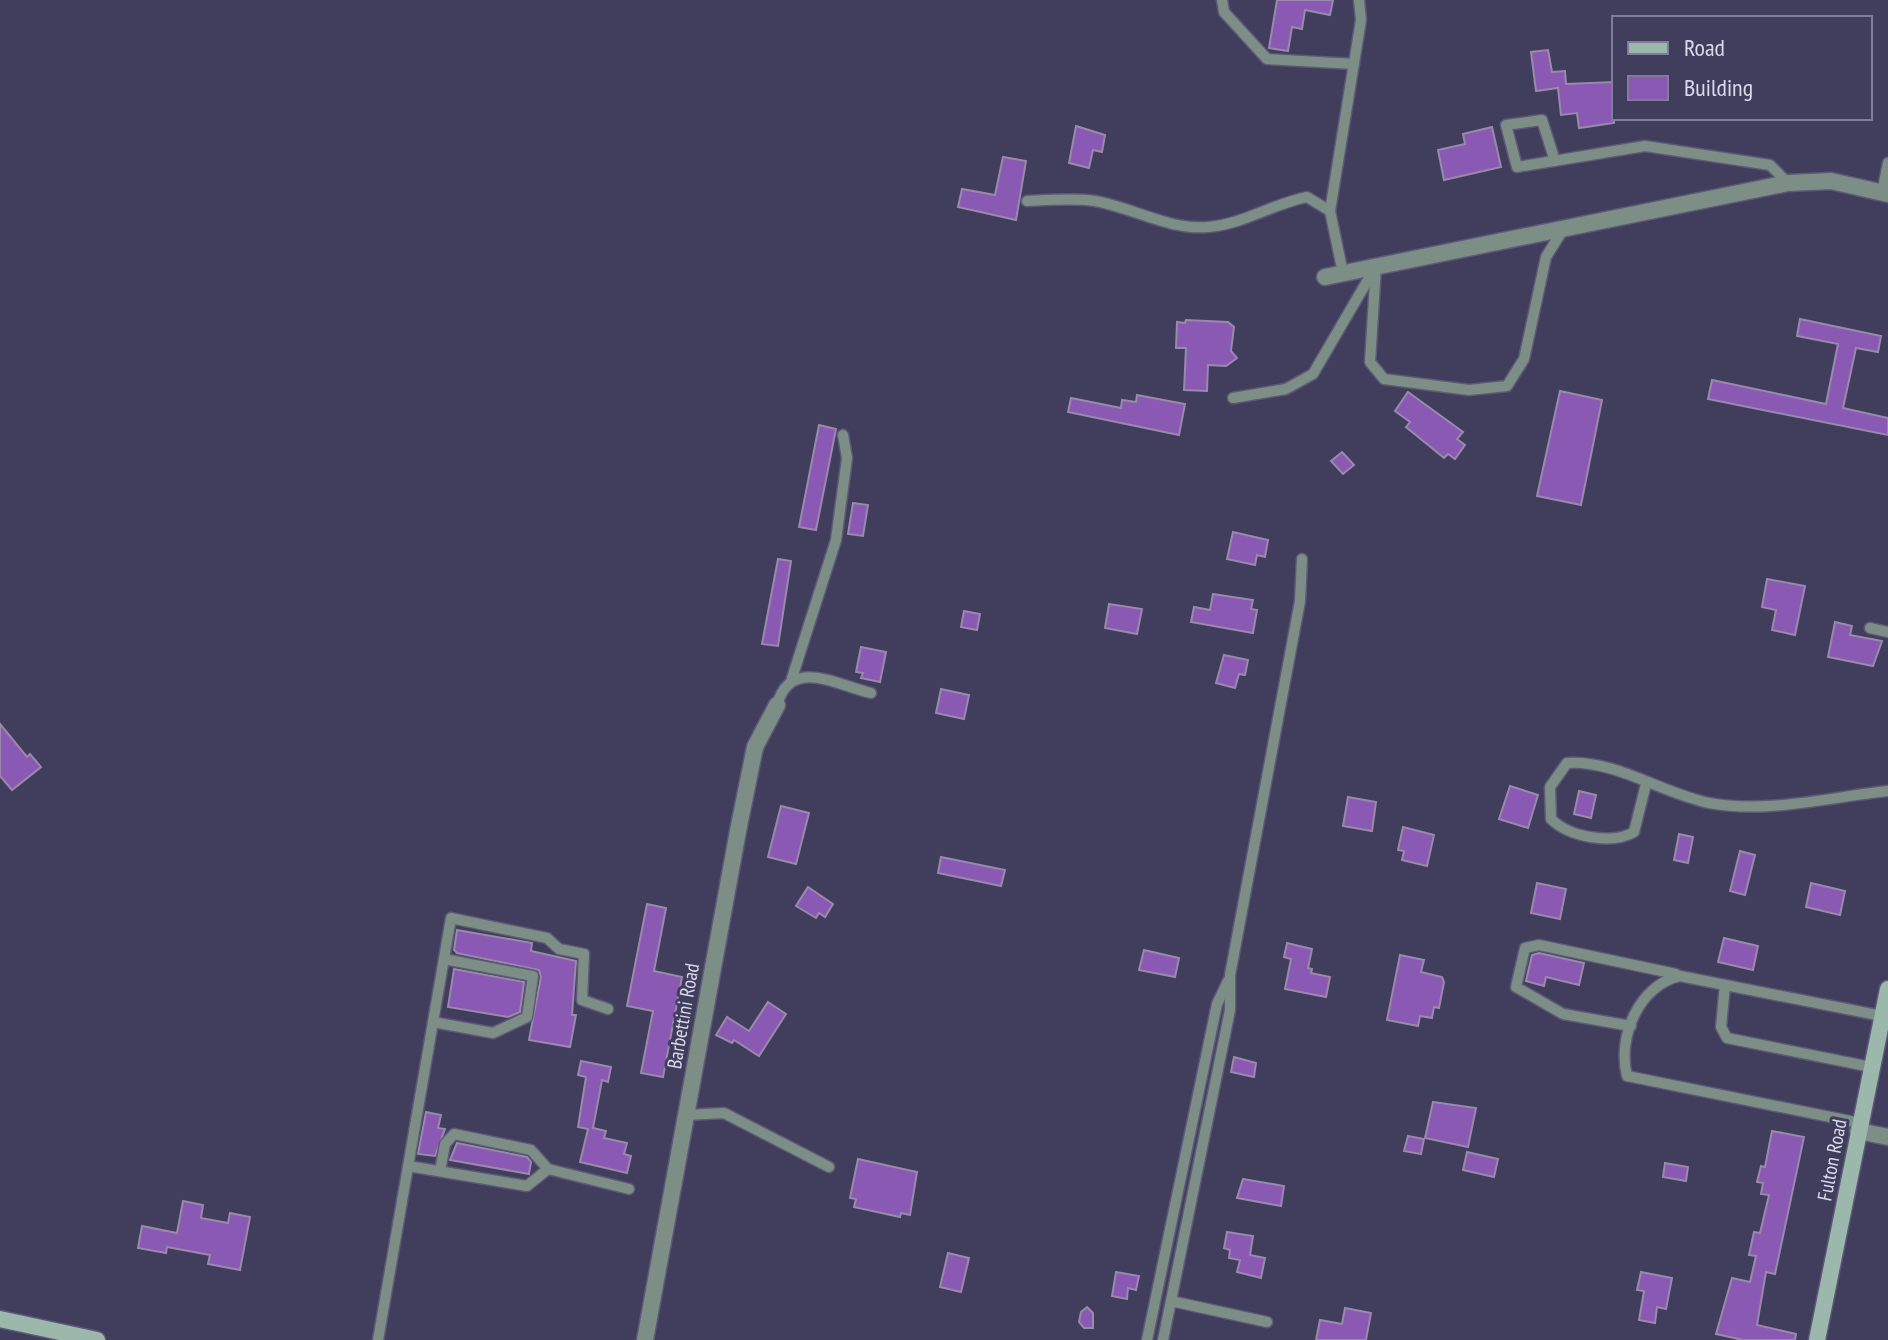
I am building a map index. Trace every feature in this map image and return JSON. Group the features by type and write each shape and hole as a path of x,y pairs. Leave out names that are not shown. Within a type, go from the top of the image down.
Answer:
{"main road":[{"name":"Fulton Road","path":"1817,1340 1859,1127 1878,1061 1888,989"},
{"path":"0,1319 88,1339"}],"street":[{"path":"1325,277 1788,183 1831,181 1885,193"},
{"name":"Barbettini Road","path":"645,1340 755,747 777,705"},
{"path":"1859,1127 1888,1137"}],"lane":[{"path":"1222,0 1224,12 1267,59 1354,64"},
{"path":"1343,273 1330,211 1361,20 1359,0"},
{"path":"1555,161 1542,120 1506,125 1517,167 1555,161 1645,146 1770,165 1788,183"},
{"path":"1885,193 1888,163"},
{"path":"1027,201 1094,201 1173,226 1207,227 1241,222 1274,204 1307,197 1330,211"},
{"path":"1376,266 1370,362 1384,379 1469,390 1507,386 1524,359 1546,257 1564,228"},
{"path":"1233,398 1286,389 1313,374 1376,266"},
{"path":"777,705 783,685 792,678 836,540 847,458 843,435"},
{"path":"1163,1340 1230,1010 1230,975 1300,601 1302,559"},
{"path":"1870,628 1888,632"},
{"path":"792,678 822,679 871,693"},
{"path":"1646,784 1634,832 1621,840 1562,830 1551,819 1550,787 1567,763 1605,767 1646,784 1710,803 1787,805 1888,791"},
{"path":"378,1340 451,918 547,938 559,949 584,954 582,1000 608,1009"},
{"path":"1631,1026 1563,1014 1516,987 1525,948 1539,945 1882,1016"},
{"path":"433,1022 493,1033 527,1017 533,976 444,959"},
{"path":"1147,1340 1217,1004 1230,975"},
{"path":"1680,976 1662,980 1636,1010 1622,1055 1627,1076 1859,1127"},
{"path":"1725,985 1721,1027 1727,1038 1878,1061"},
{"path":"686,1115 724,1113 829,1167"},
{"path":"440,1171 445,1144 454,1134 531,1150 548,1169 629,1189"},
{"path":"408,1166 527,1186 548,1169"},
{"path":"1171,1301 1267,1322"}],"building":[{"path":"1277,0 1333,0 1330,15 1305,10 1302,29 1292,27 1288,51 1269,48"},
{"path":"1548,50 1552,72 1565,71 1566,84 1612,82 1614,123 1579,128 1577,113 1561,115 1558,88 1536,91 1531,52"},
{"path":"1076,126 1105,135 1102,152 1093,150 1089,168 1069,163"},
{"path":"1492,127 1501,167 1444,180 1438,150 1465,144 1463,134"},
{"path":"1003,157 1026,161 1016,220 958,207 962,189 995,195"},
{"path":"1800,319 1881,336 1878,352 1856,348 1843,408 1888,418 1888,435 1708,399 1712,380 1826,404 1838,344 1797,336"},
{"path":"1186,320 1228,322 1234,327 1231,351 1237,358 1226,366 1208,365 1207,391 1184,390 1186,348 1176,348 1177,322 1185,323"},
{"path":"1560,391 1602,400 1581,505 1537,496"},
{"path":"1408,392 1463,432 1457,439 1465,445 1455,459 1448,454 1444,458 1406,427 1410,422 1395,411"},
{"path":"1137,395 1185,404 1179,435 1068,412 1071,398 1121,408 1122,400 1136,402"},
{"path":"819,425 836,429 816,530 799,527"},
{"path":"1342,452 1354,465 1343,474 1331,461"},
{"path":"853,503 868,505 863,536 848,534"},
{"path":"1233,532 1268,540 1265,557 1257,555 1255,565 1227,559"},
{"path":"778,559 791,561 778,646 762,644"},
{"path":"1767,579 1805,586 1795,635 1772,630 1776,610 1762,607"},
{"path":"1213,594 1253,600 1251,609 1257,610 1253,633 1191,622 1194,607 1210,610"},
{"path":"1109,604 1142,609 1137,634 1105,628"},
{"path":"964,611 980,614 977,630 961,627"},
{"path":"1835,622 1852,626 1850,635 1882,641 1873,666 1828,657"},
{"path":"861,647 886,652 880,682 861,678 863,673 856,672"},
{"path":"1224,655 1248,660 1245,675 1239,674 1235,688 1216,683"},
{"path":"941,689 969,695 964,719 936,713"},
{"path":"0,724 27,757 30,754 41,767 12,790 0,776"},
{"path":"1510,786 1538,795 1528,828 1499,819"},
{"path":"1579,791 1596,795 1591,818 1574,814"},
{"path":"1348,797 1376,802 1372,831 1343,826"},
{"path":"781,806 809,813 796,864 768,857"},
{"path":"1403,827 1434,835 1427,866 1402,860 1404,851 1398,850"},
{"path":"1679,834 1693,837 1688,863 1674,860"},
{"path":"1740,851 1755,855 1745,895 1730,891"},
{"path":"941,857 1005,870 1001,886 938,873"},
{"path":"1537,883 1566,889 1560,919 1531,913"},
{"path":"1811,883 1845,891 1840,915 1806,907"},
{"path":"808,887 833,904 825,917 819,913 816,918 796,906"},
{"path":"647,904 666,908 654,971 682,977 663,1077 641,1073 653,1011 627,1006"},
{"path":"457,930 532,943 531,951 576,961 572,1015 576,1015 570,1047 529,1040 541,977 539,970 457,953 454,950"},
{"path":"1724,938 1758,946 1753,970 1718,962"},
{"path":"1287,943 1312,949 1308,968 1312,969 1311,973 1330,977 1326,997 1285,989 1291,959 1284,957"},
{"path":"1144,950 1179,958 1175,977 1139,970"},
{"path":"1539,953 1584,963 1579,985 1546,977 1544,986 1526,981 1532,955"},
{"path":"1400,955 1424,960 1421,972 1442,977 1444,982 1439,1008 1434,1007 1432,1018 1420,1016 1418,1026 1387,1020"},
{"path":"454,969 524,982 520,1012 508,1017 448,1007"},
{"path":"768,1002 786,1014 759,1056 734,1040 732,1043 716,1035 727,1017 749,1031"},
{"path":"1234,1057 1256,1063 1254,1077 1231,1072"},
{"path":"581,1061 611,1067 608,1082 602,1080 593,1128 606,1131 604,1138 627,1143 624,1154 631,1156 627,1173 580,1162 588,1129 578,1127 586,1077 578,1075"},
{"path":"1433,1102 1476,1108 1468,1147 1425,1138"},
{"path":"426,1112 441,1115 438,1128 445,1129 435,1156 418,1154"},
{"path":"1772,1131 1804,1137 1775,1274 1766,1272 1757,1325 1796,1334 1795,1340 1743,1340 1716,1334 1732,1278 1750,1282 1756,1256 1749,1255 1754,1232 1760,1233 1769,1195 1761,1194 1763,1183 1757,1182 1761,1166 1765,1167"},
{"path":"1408,1136 1424,1139 1421,1154 1404,1151"},
{"path":"457,1143 527,1157 531,1162 529,1174 450,1160"},
{"path":"1467,1152 1498,1159 1494,1177 1463,1170"},
{"path":"858,1159 917,1172 910,1215 901,1213 900,1217 854,1207 856,1199 850,1198"},
{"path":"1665,1163 1688,1167 1686,1181 1663,1177"},
{"path":"1243,1179 1284,1186 1281,1206 1237,1198"},
{"path":"183,1201 203,1205 201,1218 228,1223 230,1213 250,1217 240,1270 208,1264 210,1255 167,1247 166,1253 138,1248 142,1226 177,1233"},
{"path":"1227,1232 1253,1236 1250,1255 1265,1258 1261,1278 1237,1272 1240,1260 1229,1258 1230,1250 1224,1248"},
{"path":"948,1253 969,1258 961,1292 940,1287"},
{"path":"1116,1272 1139,1276 1136,1290 1128,1288 1127,1299 1112,1296"},
{"path":"1641,1272 1672,1278 1666,1309 1657,1307 1655,1323 1639,1320 1644,1291 1637,1290"},
{"path":"1087,1307 1093,1313 1093,1328 1084,1328 1079,1322 1081,1312"},
{"path":"1345,1308 1371,1313 1366,1340 1316,1340 1320,1320 1342,1324"}]}
